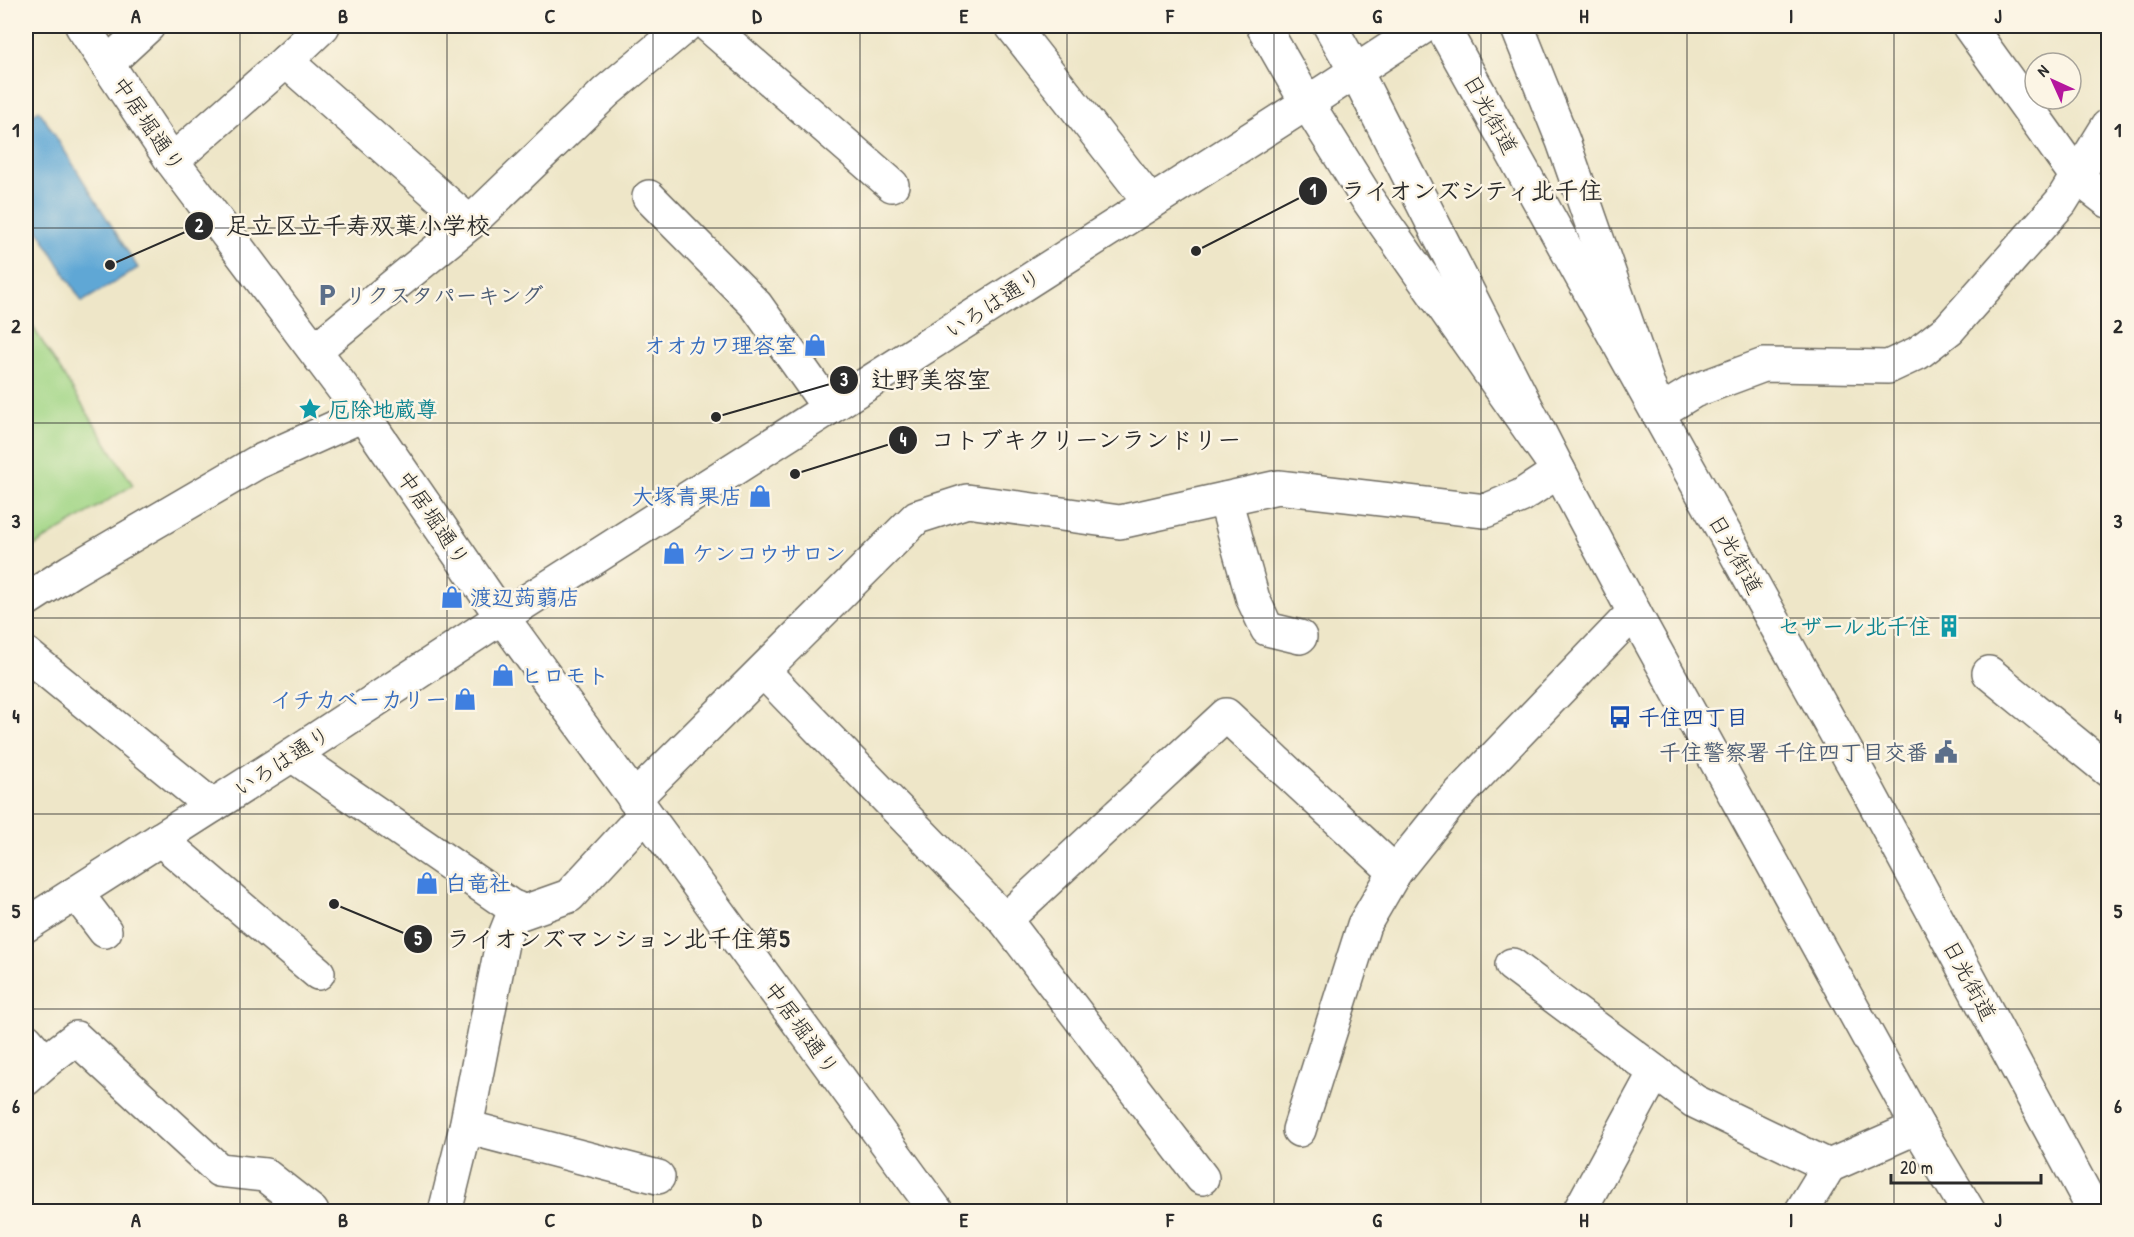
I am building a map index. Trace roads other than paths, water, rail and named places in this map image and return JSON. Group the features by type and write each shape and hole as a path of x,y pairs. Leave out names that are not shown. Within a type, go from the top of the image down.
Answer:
{"main road":[{"name":"中居堀通り","path":"82,26 172,161 363,415 502,617 639,807 937,1211"},
{"path":"107,64 148,26"},
{"path":"172,161 323,26"},
{"path":"315,350 470,223 606,92 685,26"},
{"path":"710,26 892,185"},
{"path":"1012,26 1150,202"},
{"path":"1263,26 1307,103 1366,197 1558,471"},
{"path":"1330,26 1356,72 1558,471 1918,1127 1969,1212"},
{"name":"いろは通り","path":"26,925 1425,26"},
{"name":"日光街道","path":"1442,26 1866,787 2095,1212"},
{"path":"1516,26 1563,141 1658,412 1694,391 1764,365 1888,367 1918,353 1949,329 2061,202 2109,126"},
{"path":"1969,26 2077,177 2109,201"},
{"path":"286,61 470,223"},
{"path":"649,197 756,305 829,408"},
{"path":"26,600 71,571 256,463 363,415"},
{"path":"292,755 521,913 569,896 639,807 762,671 917,517 967,501 1120,522 1278,487 1485,511 1521,496 1558,471"},
{"path":"1225,499 1253,599 1267,629 1300,637"},
{"path":"1299,1130 1364,926 1395,872 1448,806 1634,612"},
{"path":"26,654 212,806"},
{"path":"762,671 1005,920 1202,1178"},
{"path":"1989,674 2109,770"},
{"path":"1005,920 1226,715 1395,872"},
{"path":"160,839 318,973"},
{"path":"76,893 105,931"},
{"path":"445,1212 466,1127 502,943 516,909"},
{"path":"1512,965 1694,1101 1829,1166"},
{"path":"32,1060 76,1038 219,1170 265,1175 312,1212"},
{"path":"1578,1212 1655,1072"},
{"path":"466,1127 658,1177"},
{"path":"1801,1212 1829,1166 1918,1127"}],"water":[{"path":"39,110 138,268 82,302 26,210 26,119"}],"place":[{"name":"ライオンズシティ北千住","path":"1196,251"},
{"name":"足立区立千寿双葉小学校","path":"110,265"},
{"name":"リクスタパーキング","path":"327,295"},
{"name":"オオカワ理容室","path":"815,345"},
{"name":"厄除地蔵尊","path":"310,409"},
{"name":"辻野美容室","path":"716,417"},
{"name":"コトブキクリーンランドリー","path":"795,474"},
{"name":"大塚青果店","path":"760,496"},
{"name":"ケンコウサロン","path":"674,553"},
{"name":"渡辺蒟蒻店","path":"452,597"},
{"name":"セザール北千住","path":"1949,626"},
{"name":"ヒロモト","path":"503,675"},
{"name":"イチカベーカリー","path":"465,699"},
{"name":"千住四丁目","path":"1620,717"},
{"name":"千住警察署 千住四丁目交番","path":"1946,752"},
{"name":"白竜社","path":"427,883"},
{"name":"ライオンズマンション北千住第5","path":"334,904"}]}
